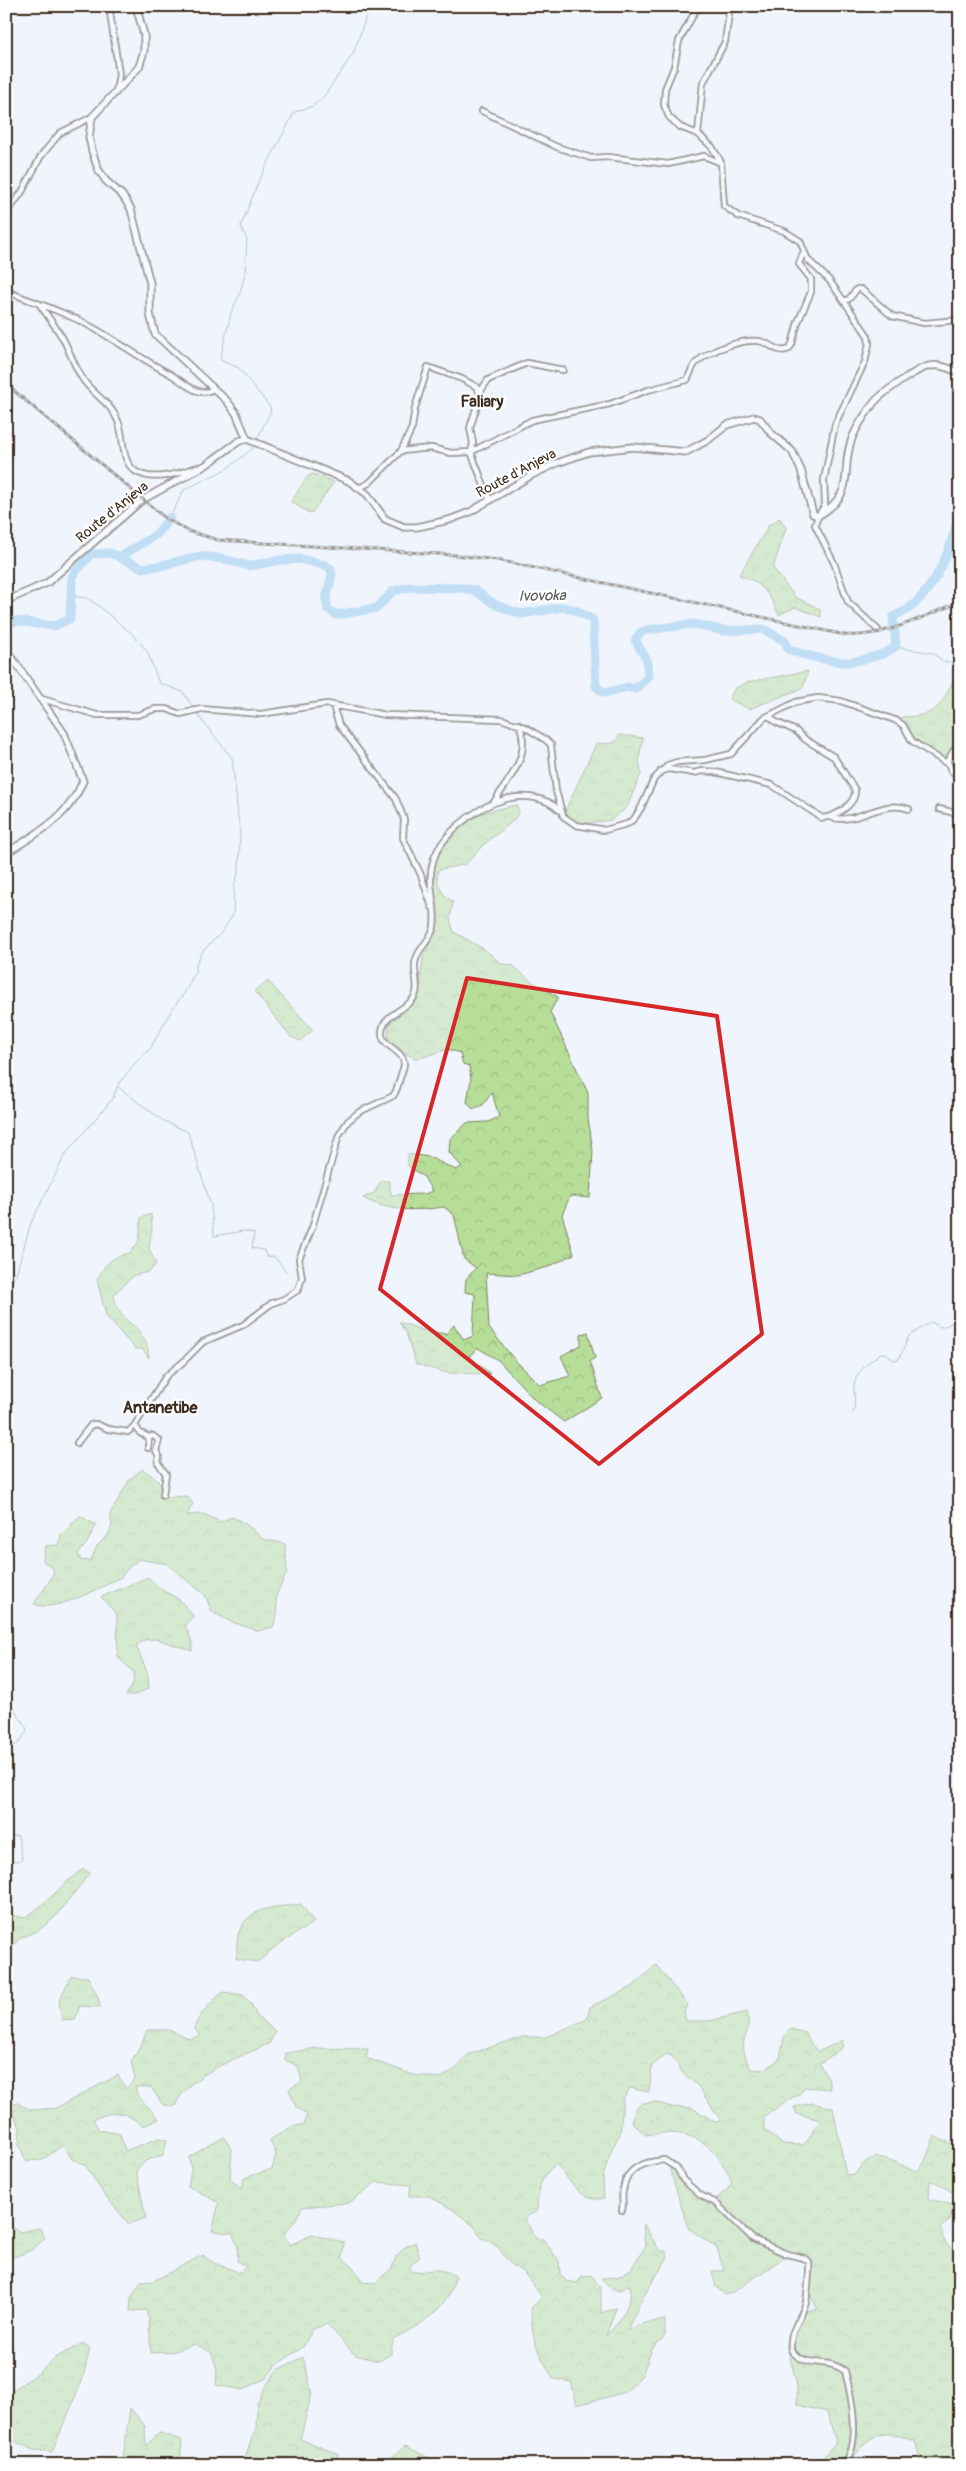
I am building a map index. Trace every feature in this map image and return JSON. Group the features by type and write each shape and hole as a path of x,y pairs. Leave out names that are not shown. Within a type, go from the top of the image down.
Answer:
{"street":[{"path":"109,6 119,74 115,93"},
{"path":"6,214 22,192 41,156 60,133 92,117 139,67 144,51 144,35 136,6"},
{"path":"698,6 679,41 674,67 666,89 664,105 668,117 680,127 698,134 712,147 721,162 724,206 738,216 784,231 800,241 808,260 829,280 868,336 869,344 865,362 836,424 824,480 825,505 815,525 834,562 848,602 878,630"},
{"path":"698,134 704,84 725,42 730,6"},
{"path":"482,111 556,147 591,158 608,157 668,164 694,156 704,156 721,162"},
{"path":"92,117 90,136 98,169 106,181 122,195 131,209 150,284 150,314 155,334 227,401 236,413 241,428 248,440"},
{"path":"401,452 431,448 452,453 471,452 532,420 610,404 648,390 683,382 687,380 694,365 700,360 730,345 763,342 782,351 789,349 811,292 811,279 799,264 804,251"},
{"path":"844,301 849,299 857,289 861,289 892,316 924,323 960,320"},
{"path":"6,291 87,325 148,363 179,379 199,393 206,393 213,389"},
{"path":"40,305 62,337 74,366 86,383 108,403 119,422 126,460 131,467 137,472 160,477 206,464"},
{"path":"490,501 471,452 473,444 470,428 480,396 488,380 527,363 563,370"},
{"path":"818,516 831,508 840,497 846,480 849,447 853,436 880,396 929,366 941,366 960,373"},
{"path":"359,488 369,483 401,452 412,428 415,408 428,367 469,382 477,387 480,396"},
{"name":"Route d'Anjeva","path":"6,601 47,583 142,500 206,464 232,446 248,440 338,475 367,494 385,519 404,528 449,520 490,501 540,471 589,452 633,447 686,452 708,440 727,425 754,417 760,418 771,433 792,451 801,470 809,506 813,514 818,516"},
{"path":"232,446 241,428"},
{"path":"6,653 11,656 64,733 83,781 76,798 53,824 6,853"},
{"path":"77,1443 91,1426 96,1424 108,1429 128,1432 135,1425 166,1376 203,1342 243,1325 272,1303 284,1299 298,1290 302,1278 299,1259 312,1228 339,1135 353,1116 393,1096 396,1092 404,1060 384,1042 381,1034 383,1026 390,1016 413,999 416,994 415,959 431,936 435,913 430,872 438,851 462,822 493,803 510,798 531,797 552,803 563,816 576,824 605,830 627,824 634,819 641,808 654,779 660,771 677,762 704,760 731,754 764,718 796,702 818,698 841,701 895,720 903,725 912,740 918,745 941,761 948,762"},
{"path":"42,699 97,714 138,715 161,709 180,714 189,714 201,709 262,714 327,704 378,714 501,719 519,724 542,737 551,745 560,811"},
{"path":"333,706 339,725 396,799 404,819 403,838 435,913"},
{"path":"769,716 776,722 796,731 823,752 827,752 846,774 855,790 856,796 853,801 830,817"},
{"path":"493,803 523,754 524,735 519,724"},
{"path":"960,748 954,750 948,762 951,770 960,776"},
{"path":"660,771 669,769 694,773 703,771 714,772 772,785 822,818 830,817 842,821 889,806 909,809"},
{"path":"939,809 954,813 960,808"},
{"path":"135,1425 140,1433 155,1437 158,1440 156,1451 159,1456 158,1463 166,1474 163,1495"},
{"path":"148,1448 150,1437"},
{"path":"622,2210 623,2188 635,2168 642,2163 664,2160 677,2168 683,2180 700,2195 716,2203 752,2239 787,2254 804,2258 809,2262 806,2303 793,2328 790,2342 791,2350 798,2359 805,2362 827,2364 845,2371 852,2397 855,2439 849,2457 842,2465"}],"highlighted area":[{"path":"467,978 717,1016 762,1334 599,1464 380,1289"}],"green space":[{"path":"313,474 334,482 311,514 291,502 307,477"},
{"path":"780,518 786,528 773,568 795,597 820,609 821,617 795,607 779,615 772,601 760,585 739,575 769,525"},
{"path":"808,671 803,688 749,709 729,699 735,688 748,682"},
{"path":"953,680 960,685 960,734 943,761 911,736 901,721 902,717 922,715 935,709 944,698"},
{"path":"620,735 643,738 639,759 641,774 627,807 611,820 589,823 577,822 564,813 596,744 614,743"},
{"path":"516,805 519,812 513,821 482,846 466,864 438,870 438,880 442,892 453,902 450,919 454,932 485,950 502,964 512,965 531,981 558,997 550,1012 588,1093 588,1118 593,1151 590,1198 570,1196 562,1215 574,1254 548,1267 518,1275 486,1273 489,1328 513,1358 540,1385 570,1376 561,1356 581,1345 581,1334 588,1332 595,1358 590,1361 602,1398 564,1422 535,1400 498,1360 478,1348 469,1356 490,1374 447,1373 416,1364 406,1333 399,1322 426,1331 446,1334 454,1325 464,1340 473,1336 475,1294 465,1292 466,1279 476,1268 464,1259 454,1215 444,1207 423,1209 392,1208 363,1198 374,1193 381,1181 389,1181 391,1195 425,1194 432,1191 424,1177 408,1166 408,1154 429,1157 456,1170 462,1167 449,1152 450,1139 467,1123 488,1122 499,1117 492,1092 483,1105 473,1109 467,1102 471,1079 469,1066 463,1064 460,1053 448,1049 417,1059 406,1054 388,1038 389,1025 414,1001 419,993 423,958 435,931 435,908 425,878 443,847 466,823 482,813"},
{"path":"268,981 313,1030 300,1041 291,1037 254,991"},
{"path":"151,1214 152,1227 149,1248 156,1264 149,1272 134,1275 114,1294 115,1302 121,1314 144,1337 149,1358 142,1349 135,1349 106,1316 97,1280 109,1262 130,1253 139,1241 141,1218"},
{"path":"142,1469 158,1480 168,1497 187,1496 193,1504 187,1515 204,1514 220,1522 232,1517 246,1524 263,1539 285,1544 287,1572 276,1596 277,1615 273,1627 258,1631 229,1621 212,1612 205,1595 167,1564 139,1559 121,1577 78,1598 53,1605 43,1606 34,1604 54,1570 43,1561 45,1546 59,1545 61,1535 80,1516 96,1525 87,1543 78,1554 81,1561 91,1560 97,1546 108,1535 112,1526 110,1514 130,1479"},
{"path":"148,1577 162,1590 180,1600 193,1616 185,1625 192,1642 192,1651 157,1639 143,1640 136,1646 148,1674 149,1688 136,1695 126,1695 133,1684 134,1673 118,1657 117,1615 101,1597"},
{"path":"83,1869 90,1873 54,1918 39,1930 20,1938 6,1953 6,1913 23,1918 39,1907"},
{"path":"301,1904 314,1922 275,1947 258,1962 236,1959 238,1935 242,1925 248,1918 263,1910"},
{"path":"656,1965 688,2005 684,2011 686,2021 709,2021 747,2012 748,2027 744,2050 751,2069 765,2070 780,2058 784,2037 790,2029 806,2033 810,2043 818,2052 843,2040 842,2048 819,2064 828,2077 830,2089 804,2087 799,2095 789,2099 764,2116 764,2129 782,2144 803,2145 809,2139 821,2120 797,2114 794,2107 812,2103 833,2108 846,2175 855,2174 870,2159 877,2158 884,2158 918,2171 924,2163 935,2136 954,2144 960,2156 960,2196 930,2181 929,2199 954,2205 950,2219 941,2229 944,2240 960,2261 960,2465 918,2465 920,2459 915,2441 897,2435 885,2434 871,2438 852,2458 839,2465 785,2465 796,2461 821,2460 836,2442 827,2412 797,2405 797,2386 787,2345 793,2323 802,2312 818,2309 811,2297 805,2255 785,2257 733,2292 725,2295 716,2287 712,2271 724,2271 717,2248 688,2228 668,2163 676,2170 685,2186 708,2205 727,2190 732,2182 725,2168 709,2147 699,2140 676,2133 646,2135 632,2122 636,2108 642,2103 655,2102 672,2107 692,2108 715,2122 721,2121 698,2086 683,2073 672,2056 666,2054 652,2066 649,2092 630,2088 623,2099 620,2134 612,2149 603,2176 604,2198 589,2198 583,2194 571,2183 556,2164 546,2174 540,2184 537,2211 524,2218 536,2239 543,2239 559,2261 560,2274 566,2281 578,2283 582,2276 591,2275 601,2289 601,2313 616,2308 606,2336 624,2313 631,2292 630,2285 618,2291 608,2286 601,2278 617,2277 631,2269 645,2247 643,2224 660,2251 666,2251 668,2257 643,2297 627,2330 644,2323 665,2320 665,2336 652,2349 642,2375 626,2392 577,2405 571,2382 554,2379 536,2345 532,2329 531,2308 542,2297 523,2271 512,2266 497,2246 482,2238 473,2225 452,2209 429,2196 409,2196 411,2185 376,2182 349,2203 302,2207 295,2221 284,2234 289,2245 312,2235 344,2242 342,2258 353,2267 362,2282 375,2283 392,2268 396,2257 405,2247 415,2242 420,2257 410,2266 411,2272 438,2270 456,2276 446,2298 432,2315 414,2328 393,2339 391,2354 379,2361 355,2355 327,2324 313,2329 303,2347 276,2365 266,2378 243,2390 216,2385 217,2368 211,2352 195,2344 172,2352 151,2353 149,2320 146,2310 130,2311 131,2298 141,2282 153,2281 203,2255 212,2262 239,2273 246,2267 237,2261 238,2247 232,2233 212,2231 219,2203 188,2186 191,2170 189,2157 224,2137 232,2151 230,2179 242,2189 244,2178 272,2169 276,2154 270,2140 289,2128 304,2124 307,2114 296,2107 289,2089 302,2082 298,2066 285,2060 286,2053 317,2048 368,2049 366,2058 414,2075 441,2078 457,2068 469,2054 523,2037 546,2037 587,2019 590,2007 632,1987"},
{"path":"71,1976 88,1977 98,1997 100,2007 80,2006 75,2019 62,2020 59,2001"},
{"path":"224,1992 243,1995 251,2004 258,2018 275,2031 270,2043 230,2061 203,2076 191,2084 175,2106 163,2105 151,2087 135,2087 138,2096 159,2119 143,2126 125,2114 120,2113 108,2114 93,2119 99,2130 120,2134 125,2151 159,2138 167,2140 163,2155 147,2160 136,2170 146,2218 129,2224 103,2193 85,2165 72,2159 63,2145 42,2160 26,2161 19,2145 20,2127 10,2109 15,2102 31,2110 56,2108 118,2075 126,2089 135,2079 131,2061 141,2046 147,2030 169,2030 189,2039 200,2036 194,2028 197,2022 206,2008"},
{"path":"6,2224 20,2232 40,2228 45,2238 32,2250 6,2260"},
{"path":"83,2343 90,2348 82,2381 52,2452 33,2450 6,2437 6,2403 14,2389 39,2373 57,2357"},
{"path":"303,2357 312,2393 300,2439 338,2454 337,2465 242,2465 256,2428 257,2404 265,2387 277,2370"},
{"path":"130,2408 145,2426 146,2445 160,2433 182,2440 180,2465 122,2465"},
{"path":"405,2446 431,2459 432,2465 394,2465 392,2458"}],"waterway":[{"path":"256,441 271,411 270,407 239,368 220,360 231,313 240,293 245,274 247,240 241,226 259,180 293,115 295,112 313,106 325,95 353,54 370,6"},
{"path":"170,517 184,490 228,468 252,449 254,444"},
{"name":"Ivovoka","path":"6,625 16,621 54,626 70,619 72,576 91,554 111,553 142,568 201,556 224,559 249,566 281,560 300,559 325,565 331,569 332,574 326,600 328,609 336,615 377,608 393,591 410,587 474,590 496,605 521,614 563,607 575,610 593,620 596,687 605,693 628,687 635,689 648,677 647,660 635,640 640,633 646,630 693,624 724,631 763,629 785,641 788,649 801,654 842,662 863,659 888,652 896,645 893,617 907,610 918,600 935,578 942,566 960,513"},
{"path":"120,557 157,534 170,517"},
{"path":"6,1293 16,1274 31,1223 65,1155 113,1098 118,1085 135,1063 150,1049 174,1006 184,994 203,951 222,932 233,915 234,887 239,870 240,834 232,758 200,718 183,692 159,683 147,651 131,633 87,598 71,596"},
{"path":"895,647 933,653 944,662 960,662"},
{"path":"118,1087 162,1120 188,1132 211,1206 214,1236 244,1231 254,1233 252,1248 264,1250 266,1256 275,1257 286,1272"},
{"path":"853,1413 856,1378 867,1364 881,1353 887,1354 894,1360 899,1359 909,1336 931,1322 941,1327 948,1325 953,1321 960,1309"},
{"path":"6,1701 13,1705 27,1731 18,1744 6,1749"},
{"path":"6,1836 18,1836 22,1859 19,1861 6,1860"}],"railway":[{"path":"6,384 165,518 188,531 218,540 455,555 497,560 845,635 860,635 889,630 960,602"}],"district":[{"name":"Faliary","path":"482,402"},
{"name":"Antanetibe","path":"160,1408"}]}
